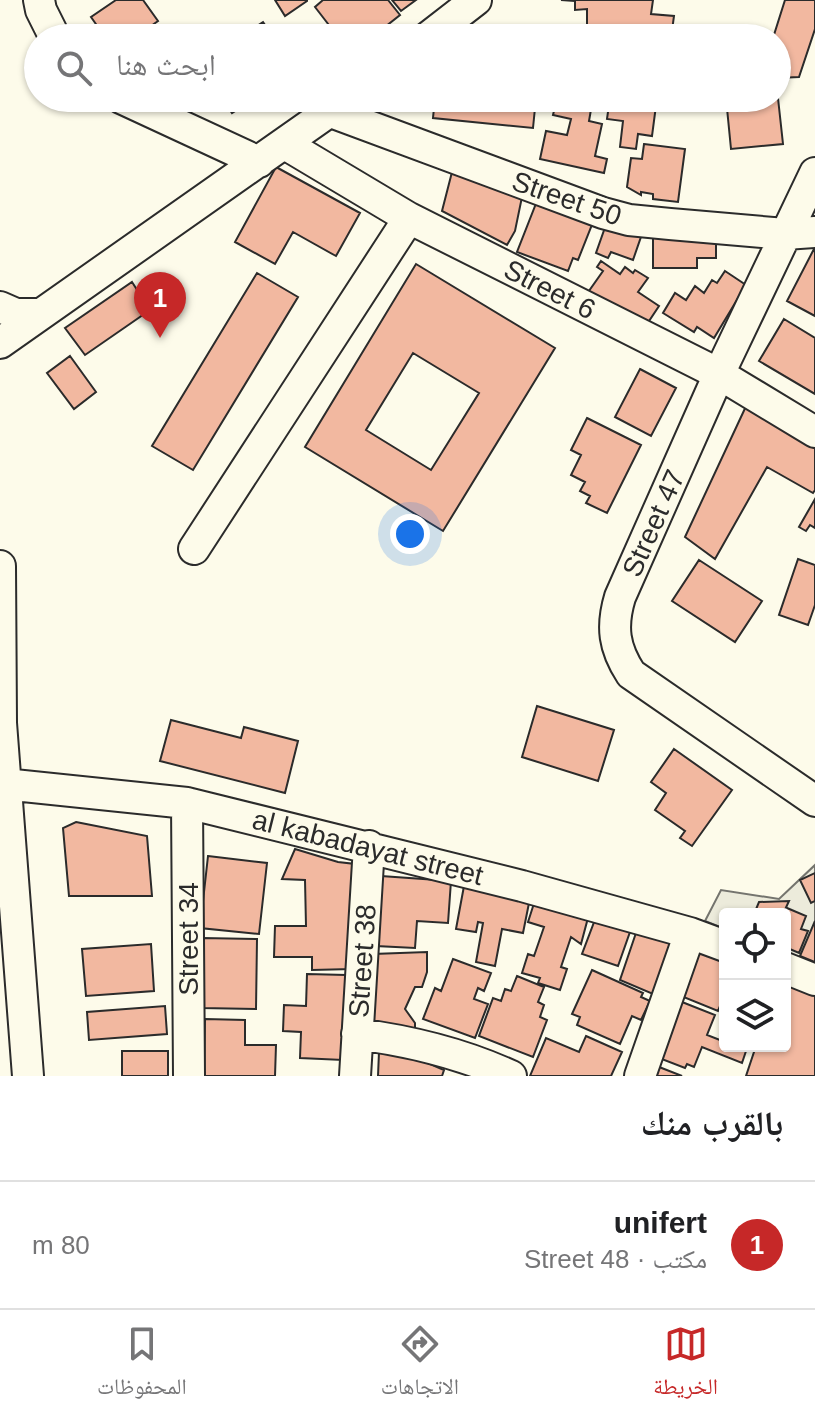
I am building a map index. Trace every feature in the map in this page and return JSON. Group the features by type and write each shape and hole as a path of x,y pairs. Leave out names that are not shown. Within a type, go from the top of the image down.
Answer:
{"street":[{"path":"39,0 47,24"},
{"path":"445,24 476,0"},
{"path":"151,112 259,162"},
{"path":"0,343 330,112"},
{"name":"Street 50","path":"357,112 603,213 646,222 800,233"},
{"name":"Street 6","path":"285,144 409,218 719,374 815,432"},
{"name":"Street 47","path":"815,173 800,233 719,374 620,597 614,621 615,643 631,674 815,801"},
{"path":"194,549 409,218"},
{"path":"0,307 16,314 41,314"},
{"path":"0,566 0,721 28,1076"},
{"name":"al kabadayat street","path":"4,784 187,803 522,886 719,944"},
{"name":"Street 34","path":"187,803 189,1076"},
{"name":"Street 38","path":"355,1076 369,846"},
{"path":"640,1076 690,933"},
{"path":"791,970 815,980"},
{"path":"357,1034 411,1041 477,1060 511,1076"}],"shaded area":[{"path":"815,865 815,966 791,956 791,908 719,908 719,927 705,921 721,890 779,899"}],"building":[{"path":"116,0 143,0 158,21 154,24 96,24 91,17"},
{"path":"275,0 307,0 307,1 285,16"},
{"path":"323,0 388,0 400,15 389,24 328,24 315,7"},
{"path":"392,0 416,0 401,11"},
{"path":"561,0 653,0 651,14 674,16 673,24 587,24 587,9 575,10 575,1"},
{"path":"785,0 815,0 815,29 799,77 791,77 791,24 777,24"},
{"path":"434,112 535,112 533,128 433,118"},
{"path":"554,112 591,112 589,121 602,124 595,156 607,159 604,173 540,159 546,131 567,135 571,119 553,115"},
{"path":"608,112 655,112 652,136 638,134 636,149 620,147 623,121 607,119"},
{"path":"727,112 780,112 783,144 731,149"},
{"path":"644,144 685,149 678,202 653,199 653,194 641,192 641,195 627,187 631,158 642,159"},
{"path":"276,167 360,213 336,256 293,232 275,264 235,242"},
{"path":"452,172 522,197 515,231 507,245 442,211"},
{"path":"537,201 593,222 578,260 573,258 568,271 517,252"},
{"path":"608,219 643,231 633,260 611,252 608,258 596,253"},
{"path":"653,235 716,238 716,258 697,258 697,268 653,268"},
{"path":"815,247 815,316 787,301"},
{"path":"601,261 620,274 625,267 648,278 638,292 659,306 645,327 604,299 598,307 584,298 603,271 597,267"},
{"path":"416,264 555,348 443,531 305,447","holes":["413,353 479,393 431,470 366,430"]},
{"path":"725,271 746,285 714,338 697,327 694,332 663,313 675,293 686,300 695,286 704,293 712,280 717,283"},
{"path":"257,273 298,297 193,470 152,446"},
{"path":"132,282 150,310 85,355 65,328"},
{"path":"784,319 815,338 815,394 759,361"},
{"path":"70,356 96,392 74,409 47,373"},
{"path":"640,369 676,388 651,436 615,417"},
{"path":"748,402 815,440 815,490 813,493 767,467 715,559 685,537"},
{"path":"587,418 641,445 607,513 586,503 590,496 580,491 585,482 571,475 581,455 571,450"},
{"path":"815,499 815,528 810,525 806,531 799,527"},
{"path":"798,559 815,565 815,605 808,625 779,615"},
{"path":"699,560 762,601 735,642 672,601"},
{"path":"537,706 614,730 598,781 522,757"},
{"path":"171,720 241,738 244,727 298,741 285,793 160,761"},
{"path":"674,749 732,790 692,846 680,838 685,831 655,810 666,793 651,782"},
{"path":"76,822 147,836 152,896 69,896 63,828"},
{"path":"295,849 355,864 352,969 312,970 312,957 274,957 275,926 306,926 305,880 282,879"},
{"path":"208,856 267,863 259,934 200,928"},
{"path":"815,873 815,901 811,903 800,880"},
{"path":"381,876 451,881 448,923 417,921 415,948 376,946"},
{"path":"464,886 530,898 523,933 502,929 495,966 476,962 483,923 478,922 476,932 456,929"},
{"path":"537,894 589,914 581,944 571,937 561,967 567,969 560,990 538,983 540,978 522,973 528,954 534,956 544,927 528,922"},
{"path":"789,901 786,908 756,908 759,902"},
{"path":"791,910 806,916 801,929 808,931 799,953 791,950"},
{"path":"596,917 631,929 618,966 582,954"},
{"path":"815,921 815,962 800,956"},
{"path":"638,927 666,939 671,947 653,994 620,980"},
{"path":"202,938 257,939 256,1009 201,1008"},
{"path":"151,944 154,991 86,996 82,949"},
{"path":"719,949 718,1011 681,996 698,950"},
{"path":"427,952 427,972 422,987 415,987 405,1009 415,1023 415,1037 371,1020 373,954"},
{"path":"453,959 491,973 484,991 478,988 474,999 488,1004 475,1038 423,1019 435,988 441,991"},
{"path":"592,970 643,993 641,997 650,1001 641,1020 632,1016 620,1044 577,1025 580,1017 572,1014"},
{"path":"307,974 346,975 343,1060 300,1058 301,1032 283,1031 284,1005 306,1006"},
{"path":"517,976 544,987 538,1002 544,1005 540,1017 547,1020 533,1057 479,1036 493,998 501,1001 505,989 511,991"},
{"path":"791,979 815,990 815,1076 746,1076 754,1052 791,1052"},
{"path":"682,1002 715,1015 707,1035 719,1040 719,1052 746,1052 742,1063 702,1047 694,1067 687,1064 685,1068 659,1058"},
{"path":"165,1006 167,1034 89,1040 87,1012"},
{"path":"205,1019 245,1020 245,1045 276,1045 275,1076 204,1076"},
{"path":"586,1036 622,1052 611,1076 530,1076 546,1038 579,1052"},
{"path":"393,1048 444,1070 442,1076 378,1076 379,1052"},
{"path":"122,1051 168,1051 168,1076 122,1076"},
{"path":"654,1065 682,1076 649,1076"}],"place":[{"name":"unifert","path":"160,338"}]}
